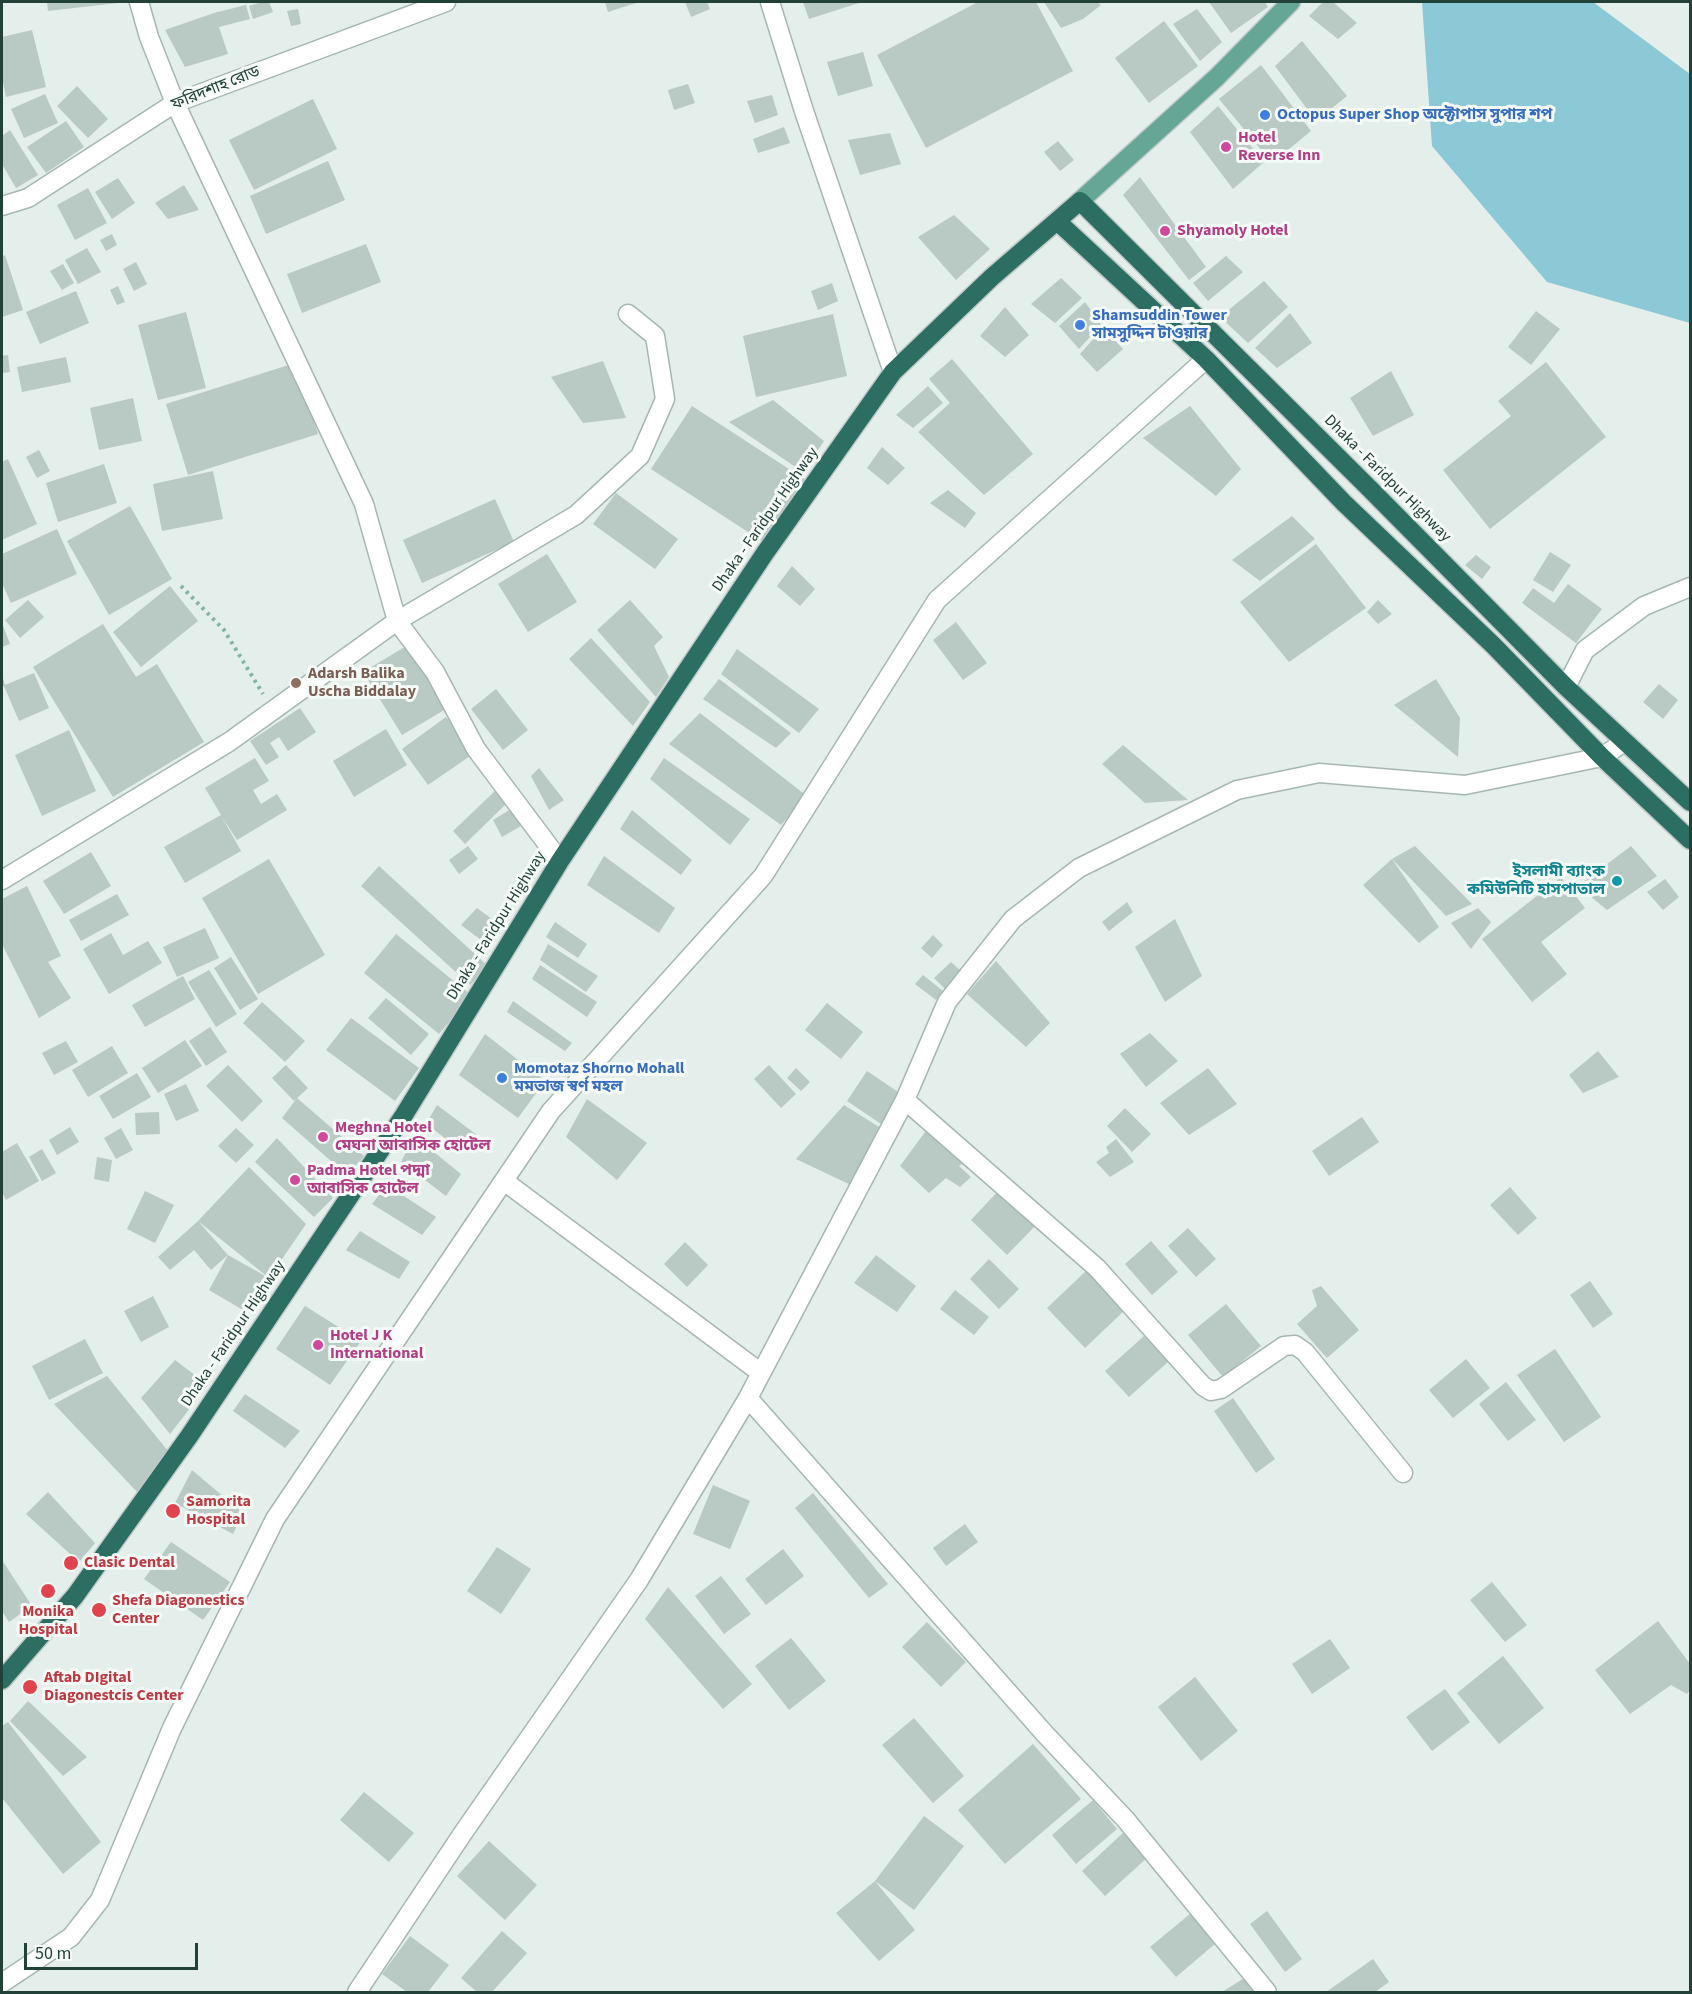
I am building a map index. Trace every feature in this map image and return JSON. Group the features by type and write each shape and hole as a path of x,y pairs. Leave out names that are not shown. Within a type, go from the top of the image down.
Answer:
{"highway":[{"name":"Dhaka - Faridpur Highway","path":"2,1680 75,1596 189,1435 404,1115 560,861 765,553 893,372 992,277 1080,201 1566,687 1690,802"},
{"path":"1057,221 1206,359 1344,503 1493,645 1602,757 1690,840"}],"main road":[{"path":"1080,201 1217,77 1292,2"}],"street":[{"path":"139,2 148,37 175,103 364,504 397,621 435,672 476,748 560,861"},
{"name":"ফরিদশাহ রোড","path":"2,206 28,198 175,103 446,2"},
{"path":"770,2 804,111 893,372"},
{"path":"2,880 229,742 397,621 576,515 640,456 665,399 655,336 627,314"},
{"path":"12,1992 2,1985 71,1937 100,1900 172,1728 275,1519 551,1111 763,876 937,600 1206,359"},
{"path":"1566,687 1585,650 1644,606 1690,587"},
{"path":"357,1992 463,1833 639,1580 748,1398 905,1100 947,1002 1013,919 1079,868 1237,790 1319,773 1465,785 1602,757 1624,742"},
{"path":"905,1100 1097,1268 1203,1386 1211,1391 1221,1389 1284,1346 1295,1345 1305,1352 1403,1473"},
{"path":"504,1181 761,1373"},
{"path":"748,1398 1045,1734 1126,1820 1267,1992"}],"path":[{"path":"181,586 224,630 273,710"}],"water":[{"path":"1422,2 1593,2 1690,74 1690,323 1547,282 1432,146"}],"building":[{"path":"47,2 118,2 118,3 48,11"},
{"path":"269,2 273,12 253,19 249,6"},
{"path":"605,2 639,2 608,12"},
{"path":"685,2 707,2 710,9 691,17"},
{"path":"803,2 862,2 809,19"},
{"path":"978,2 1036,2 1073,71 926,148 877,55"},
{"path":"1044,2 1097,2 1101,5 1083,19 1061,28"},
{"path":"1209,2 1265,2 1268,7 1231,33"},
{"path":"1323,2 1333,2 1357,23 1338,39 1309,16"},
{"path":"246,5 250,19 219,27 228,54 185,67 165,30"},
{"path":"298,9 301,24 291,26 287,11"},
{"path":"1197,9 1222,42 1200,61 1173,24"},
{"path":"1164,21 1198,66 1149,103 1115,58"},
{"path":"32,30 46,87 6,97 2,77 2,37"},
{"path":"1302,41 1347,96 1316,121 1275,66"},
{"path":"863,52 873,86 838,96 827,62"},
{"name":"Octopus Super Shop অক্টোপাস সুপার শপ","path":"1261,65 1311,131 1272,163 1219,99"},
{"path":"688,84 695,103 674,110 668,90"},
{"path":"77,86 108,119 88,138 57,106"},
{"path":"45,94 58,123 24,138 11,109"},
{"path":"772,95 778,115 755,123 747,101"},
{"path":"313,99 337,149 254,190 229,140"},
{"name":"Hotel Reverse Inn","path":"1218,106 1264,162 1233,189 1190,132"},
{"path":"66,121 84,147 46,173 27,147"},
{"path":"784,127 790,143 758,153 753,139"},
{"path":"10,130 38,175 16,188 2,164 2,136"},
{"path":"890,133 901,164 860,175 848,140"},
{"path":"1058,141 1074,160 1060,171 1044,152"},
{"path":"328,161 345,200 266,234 250,196"},
{"name":"Shyamoly Hotel","path":"1140,177 1206,267 1189,280 1123,195"},
{"path":"118,178 135,203 112,219 95,192"},
{"path":"184,185 199,210 168,219 155,203"},
{"path":"88,188 107,223 75,240 57,205"},
{"path":"954,215 990,249 956,280 918,237"},
{"path":"112,234 117,245 106,251 100,240"},
{"path":"366,244 381,282 302,313 287,274"},
{"path":"87,248 101,272 78,284 65,260"},
{"path":"5,255 23,310 2,317 2,257"},
{"path":"1226,256 1243,272 1208,301 1193,283"},
{"path":"136,262 147,284 134,291 123,269"},
{"path":"63,264 74,283 62,290 50,271"},
{"path":"1061,278 1082,298 1055,323 1031,304"},
{"path":"1264,281 1288,307 1248,343 1220,317"},
{"path":"832,283 838,301 818,310 811,291"},
{"path":"118,286 125,302 117,305 110,290"},
{"path":"76,291 89,323 40,344 26,312"},
{"name":"Shamsuddin Tower সামসুদ্দিন টাওয়ার","path":"1085,302 1101,325 1079,349 1059,326"},
{"path":"1005,307 1029,335 1005,357 980,336"},
{"path":"1536,311 1560,329 1531,365 1508,347"},
{"path":"186,312 206,388 158,400 138,325"},
{"path":"1290,313 1312,343 1277,368 1255,348"},
{"path":"833,314 847,376 756,397 743,336"},
{"path":"1103,328 1123,349 1097,372 1080,354"},
{"path":"8,355 10,372 2,373 2,356"},
{"path":"66,357 71,382 22,392 17,367"},
{"path":"952,359 1033,454 984,495 918,432 950,403 929,379"},
{"path":"603,361 626,418 583,423 551,377"},
{"path":"1546,362 1606,437 1490,529 1443,470 1511,416 1498,401"},
{"path":"295,363 318,434 188,475 166,404"},
{"path":"1391,371 1414,415 1373,436 1350,398"},
{"path":"928,386 943,403 913,428 896,415"},
{"path":"133,398 142,441 99,450 90,408"},
{"path":"773,400 824,441 803,472 729,422"},
{"path":"692,406 809,482 768,545 651,469"},
{"path":"1190,406 1241,469 1216,496 1143,438"},
{"path":"882,447 905,468 888,485 867,468"},
{"path":"39,450 50,471 37,478 26,457"},
{"path":"8,459 37,524 2,540 2,462"},
{"path":"104,464 117,503 58,522 46,483"},
{"path":"213,471 223,519 162,531 153,484"},
{"path":"948,490 976,513 965,528 930,503"},
{"path":"616,493 678,539 655,569 593,524"},
{"path":"495,499 514,542 422,583 403,540"},
{"path":"130,506 172,579 109,615 67,541"},
{"path":"1292,516 1315,539 1260,581 1232,560"},
{"path":"57,529 77,574 11,603 2,583 2,554"},
{"path":"1316,544 1366,608 1289,662 1240,602"},
{"path":"1550,552 1571,565 1553,592 1533,580"},
{"path":"547,554 577,602 528,632 498,584"},
{"path":"1476,555 1491,567 1482,579 1465,565"},
{"path":"792,566 815,589 800,606 777,586"},
{"path":"1568,584 1602,609 1576,643 1522,603 1533,588 1554,603"},
{"path":"170,586 198,621 141,667 113,632"},
{"path":"28,600 44,617 20,638 5,620"},
{"path":"630,600 663,637 654,646 669,677 656,697 597,630"},
{"path":"1378,600 1392,614 1378,624 1367,612"},
{"path":"956,622 987,663 963,680 933,640"},
{"path":"2,623 10,644 2,647"},
{"path":"103,624 136,677 157,664 204,742 113,797 33,667"},
{"path":"591,638 650,702 633,726 569,659"},
{"path":"408,645 446,709 402,735 363,672"},
{"path":"737,649 819,709 799,733 721,674"},
{"path":"34,673 49,708 19,721 2,686 2,675 5,685"},
{"path":"719,679 791,733 776,748 703,699"},
{"path":"1436,679 1460,718 1458,757 1394,705"},
{"path":"1659,684 1678,700 1663,719 1643,702"},
{"path":"496,689 528,730 503,750 471,709"},
{"path":"300,708 316,732 288,751 279,737 270,743 279,757 266,765 250,741"},
{"path":"700,713 807,796 781,825 669,744"},
{"path":"446,717 473,754 428,785 402,749"},
{"path":"386,729 407,765 354,797 333,761"},
{"path":"69,730 96,791 42,816 15,755"},
{"path":"1123,745 1188,800 1145,803 1102,764"},
{"path":"255,758 269,781 253,790 261,804 277,794 287,810 237,840 222,817 241,851 185,883 164,847 221,815 205,788"},
{"path":"664,758 750,819 730,845 650,779"},
{"path":"539,768 564,800 549,810 531,776"},
{"path":"495,791 507,803 465,844 453,831"},
{"path":"511,809 521,826 502,837 493,820"},
{"path":"632,810 692,860 681,875 620,829"},
{"path":"468,846 478,859 459,874 449,860"},
{"path":"1415,846 1472,904 1446,916 1392,859"},
{"name":"ইসলামী ব্যাংক কমিউনিটি হাসপাতাল","path":"1631,846 1657,876 1607,910 1578,886"},
{"path":"91,852 111,886 64,914 43,881"},
{"path":"604,856 675,908 659,933 587,885"},
{"path":"269,859 325,955 258,994 202,898"},
{"path":"1392,859 1439,927 1419,943 1363,885"},
{"path":"379,866 488,966 470,985 361,886"},
{"path":"1561,877 1585,908 1541,942 1567,974 1532,1002 1482,939"},
{"path":"1665,879 1679,897 1663,910 1647,892"},
{"path":"27,886 61,956 48,962 71,998 39,1018 2,944 2,899"},
{"path":"117,894 129,915 81,941 69,920"},
{"path":"1127,902 1133,912 1109,931 1102,922"},
{"path":"477,908 504,928 489,946 461,925"},
{"path":"1478,908 1491,922 1471,949 1451,923"},
{"path":"1175,919 1202,976 1165,1002 1135,947"},
{"path":"555,922 587,944 578,958 546,937"},
{"path":"205,928 219,958 177,977 163,947"},
{"path":"111,933 123,955 148,941 162,963 109,994 83,949"},
{"path":"396,934 471,995 439,1034 364,973"},
{"path":"933,935 943,945 932,958 921,948"},
{"path":"548,944 598,976 586,992 540,960"},
{"path":"231,957 258,999 240,1010 214,968"},
{"path":"996,961 1050,1023 1026,1047 967,994"},
{"path":"951,962 963,973 946,990 934,978"},
{"path":"540,965 597,1002 587,1017 532,979"},
{"path":"209,970 237,1014 216,1027 188,982"},
{"path":"923,975 943,991 936,1000 915,984"},
{"path":"183,976 195,999 145,1027 132,1005"},
{"path":"386,998 429,1034 411,1055 368,1018"},
{"path":"513,1001 572,1043 565,1051 507,1012"},
{"path":"262,1002 305,1041 285,1062 243,1023"},
{"path":"827,1003 863,1032 841,1059 805,1030"},
{"path":"351,1018 419,1068 395,1101 326,1050"},
{"path":"210,1027 227,1052 206,1066 189,1041"},
{"path":"1150,1033 1178,1061 1146,1087 1120,1054"},
{"name":"Momotaz Shorno Mohall মমতাজ স্বর্ণ মহল","path":"485,1034 545,1081 518,1118 459,1075"},
{"path":"185,1040 202,1066 158,1093 142,1068"},
{"path":"66,1041 78,1062 54,1075 42,1053"},
{"path":"112,1046 128,1073 88,1097 72,1070"},
{"path":"1598,1051 1619,1077 1583,1093 1569,1075"},
{"path":"228,1065 263,1101 242,1122 206,1086"},
{"path":"286,1065 308,1088 294,1101 272,1078"},
{"path":"769,1065 796,1094 781,1108 754,1079"},
{"path":"796,1068 810,1082 801,1091 787,1078"},
{"path":"1208,1068 1237,1104 1189,1135 1160,1103"},
{"path":"867,1071 904,1096 884,1126 847,1101"},
{"path":"137,1073 151,1097 113,1119 99,1096"},
{"path":"186,1084 199,1111 176,1121 164,1094"},
{"name":"Meghna Hotel মেঘনা আবাসিক হোটেল","path":"297,1098 364,1156 348,1176 282,1118"},
{"path":"587,1099 647,1143 617,1180 566,1137"},
{"path":"437,1105 477,1135 464,1152 426,1124"},
{"path":"844,1105 884,1130 855,1187 796,1159"},
{"path":"1125,1108 1151,1134 1132,1152 1107,1126"},
{"path":"159,1112 160,1134 136,1135 135,1113"},
{"path":"1362,1117 1379,1142 1329,1176 1312,1151"},
{"path":"70,1127 79,1142 57,1155 49,1140"},
{"path":"121,1128 133,1150 116,1159 104,1138"},
{"path":"236,1128 254,1145 236,1163 218,1146"},
{"path":"928,1128 964,1162 959,1166 971,1177 960,1187 946,1178 929,1193 900,1166"},
{"path":"414,1136 461,1174 446,1196 401,1162"},
{"name":"Padma Hotel পদ্মা আবাসিক হোটেল","path":"277,1138 333,1198 314,1217 255,1162"},
{"path":"1116,1139 1134,1162 1110,1177 1096,1162 1109,1153 1106,1147"},
{"path":"17,1143 39,1181 6,1200 2,1192 2,1152"},
{"path":"42,1149 56,1173 42,1181 29,1157"},
{"path":"97,1157 112,1160 109,1182 94,1179"},
{"path":"249,1167 306,1224 269,1278 198,1221"},
{"path":"387,1185 436,1217 422,1235 372,1204"},
{"path":"1510,1187 1537,1218 1518,1235 1490,1205"},
{"path":"1000,1189 1037,1224 1007,1255 971,1220"},
{"path":"145,1191 174,1205 155,1243 127,1229"},
{"path":"198,1221 228,1255 211,1270 194,1250 170,1270 158,1257"},
{"path":"1188,1228 1216,1259 1196,1277 1168,1246"},
{"path":"360,1231 410,1262 399,1279 346,1250"},
{"path":"1151,1241 1178,1272 1152,1295 1125,1264"},
{"path":"685,1242 708,1265 687,1287 664,1264"},
{"path":"228,1255 269,1278 248,1313 209,1290"},
{"path":"876,1255 916,1286 897,1312 854,1283"},
{"path":"989,1259 1019,1289 999,1309 970,1279"},
{"path":"1087,1270 1125,1310 1085,1348 1047,1308"},
{"path":"1590,1281 1613,1314 1593,1328 1570,1295"},
{"path":"1321,1286 1359,1330 1327,1358 1297,1324 1317,1306 1312,1290"},
{"path":"955,1290 989,1317 974,1335 940,1309"},
{"path":"153,1296 169,1327 141,1342 124,1311"},
{"path":"1226,1304 1261,1346 1223,1377 1188,1335"},
{"name":"Hotel J K International","path":"305,1306 361,1341 330,1385 276,1349"},
{"path":"1144,1336 1168,1362 1129,1397 1105,1371"},
{"path":"85,1339 103,1373 49,1400 32,1366"},
{"path":"1555,1349 1601,1417 1564,1442 1517,1375"},
{"path":"1466,1359 1490,1388 1453,1418 1429,1390"},
{"path":"175,1360 208,1385 170,1434 141,1398"},
{"path":"107,1376 168,1451 138,1493 54,1404"},
{"path":"1506,1382 1536,1420 1508,1441 1479,1404"},
{"path":"245,1394 300,1431 285,1448 233,1411"},
{"path":"1233,1398 1275,1459 1256,1473 1214,1411"},
{"path":"192,1470 243,1513 233,1534 175,1503"},
{"path":"713,1485 750,1501 730,1549 693,1534"},
{"path":"48,1492 95,1543 79,1562 26,1514"},
{"path":"813,1493 888,1584 869,1598 795,1508"},
{"path":"965,1524 978,1542 946,1566 933,1548"},
{"path":"171,1542 230,1582 203,1620 144,1579"},
{"path":"497,1547 531,1569 501,1614 467,1591"},
{"path":"783,1549 804,1576 766,1605 745,1579"},
{"path":"2,1560 32,1606 9,1622 2,1611"},
{"path":"721,1576 751,1614 724,1634 695,1596"},
{"path":"1492,1582 1527,1625 1505,1642 1470,1600"},
{"path":"668,1587 752,1684 723,1709 645,1619"},
{"path":"1658,1621 1690,1664 1690,1690 1687,1694 1671,1685 1630,1714 1595,1670"},
{"path":"927,1622 966,1662 941,1687 902,1647"},
{"path":"791,1638 826,1681 789,1710 755,1666"},
{"path":"1330,1639 1350,1668 1312,1694 1292,1664"},
{"path":"1503,1656 1544,1708 1499,1744 1457,1693"},
{"path":"1195,1677 1238,1731 1201,1761 1158,1707"},
{"path":"1445,1689 1470,1722 1432,1751 1406,1717"},
{"path":"28,1701 87,1757 63,1776 10,1721"},
{"path":"914,1718 964,1776 933,1803 882,1745"},
{"path":"8,1722 101,1842 63,1874 2,1798 2,1726"},
{"path":"1033,1744 1081,1799 1005,1864 958,1810"},
{"path":"364,1792 414,1833 389,1862 340,1820"},
{"path":"1093,1800 1117,1829 1076,1864 1052,1835"},
{"path":"924,1816 964,1846 914,1910 875,1881"},
{"path":"1124,1832 1148,1857 1105,1896 1082,1871"},
{"path":"489,1841 537,1885 505,1920 457,1876"},
{"path":"875,1881 915,1930 879,1961 836,1913"},
{"path":"1267,1911 1302,1959 1285,1972 1250,1924"},
{"path":"1190,1914 1216,1943 1176,1977 1150,1947"},
{"path":"502,1931 527,1953 492,1992 477,1992 461,1978"},
{"path":"410,1936 449,1965 428,1992 407,1992 382,1974"},
{"path":"1373,1959 1389,1982 1375,1992 1326,1992"},
{"path":"1249,1975 1260,1992 1222,1992"}],"place":[{"name":"Octopus Super Shop অক্টোপাস সুপার শপ","path":"1265,115"},
{"name":"Hotel Reverse Inn","path":"1226,147"},
{"name":"Shyamoly Hotel","path":"1165,231"},
{"name":"Shamsuddin Tower সামসুদ্দিন টাওয়ার","path":"1080,325"},
{"name":"Adarsh Balika Uscha Biddalay","path":"296,683"},
{"name":"ইসলামী ব্যাংক কমিউনিটি হাসপাতাল","path":"1617,881"},
{"name":"Momotaz Shorno Mohall মমতাজ স্বর্ণ মহল","path":"502,1078"},
{"name":"Meghna Hotel মেঘনা আবাসিক হোটেল","path":"323,1137"},
{"name":"Padma Hotel পদ্মা আবাসিক হোটেল","path":"295,1180"},
{"name":"Hotel J K International","path":"318,1345"},
{"name":"Samorita Hospital","path":"173,1511"},
{"name":"Clasic Dental","path":"71,1563"},
{"name":"Monika Hospital","path":"48,1591"},
{"name":"Shefa Diagonestics Center","path":"99,1610"},
{"name":"Aftab DIgital Diagonestcis Center","path":"30,1687"}]}
